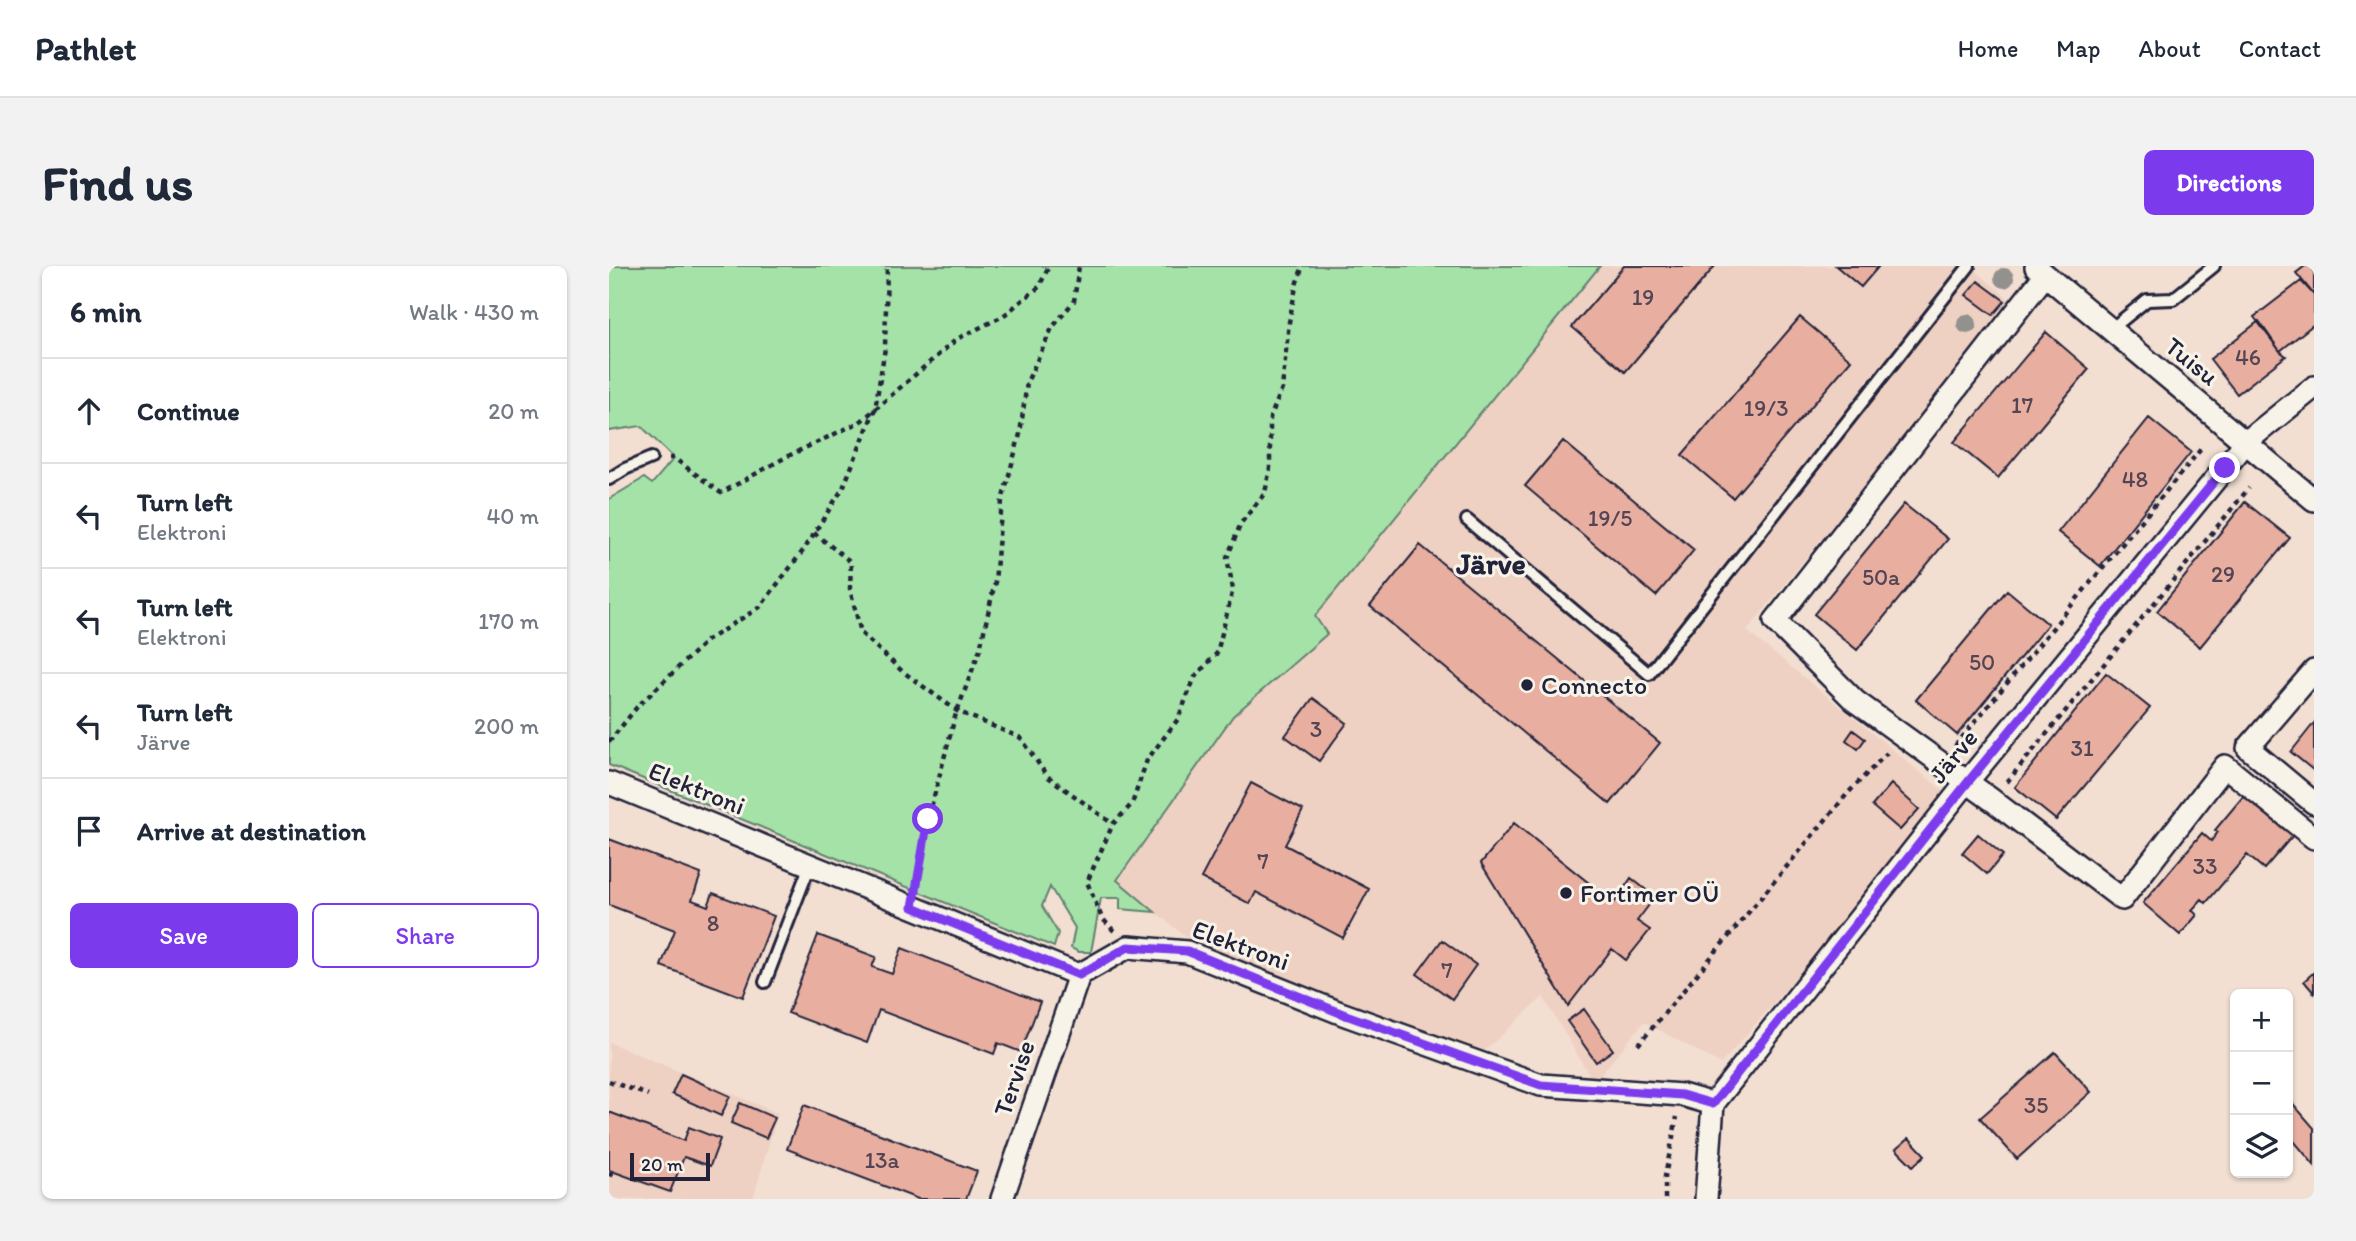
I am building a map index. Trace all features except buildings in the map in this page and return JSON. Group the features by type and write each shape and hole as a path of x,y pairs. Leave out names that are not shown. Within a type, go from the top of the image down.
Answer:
{"street":[{"name":"Tuisu","path":"2039,271 2314,500"},
{"path":"2039,271 1775,621 1855,701 1993,800 2122,899 2225,766 2314,838"},
{"name":"Järve","path":"1713,1104 1968,782 2246,442 2314,387"},
{"path":"2314,671 2248,748 2314,803"},
{"name":"Elektroni","path":"609,783 1079,975"},
{"path":"1079,975 1128,947"},
{"name":"Elektroni","path":"1128,947 1187,951 1343,1014 1541,1085 1682,1095 1713,1104"},
{"name":"Tervise","path":"1002,1199 1079,975"},
{"path":"1706,1199 1713,1104"}],"lane":[{"path":"1467,520 1649,674 1969,266"},
{"path":"2109,330 2147,300 2173,299 2214,266"},
{"path":"609,479 650,458"},
{"path":"765,982 810,865"}],"path":[{"path":"609,742 637,707 706,642 760,607 843,488 875,409 885,348 887,266"},
{"path":"650,458 674,458 721,493 788,456 860,422 957,339 1003,316 1039,287 1049,266"},
{"path":"913,907 928,819 957,711 980,649 995,582 1002,501 1020,434 1027,382 1052,328 1074,301 1079,266"},
{"path":"1128,947 1102,918 1087,882 1113,824 1132,804 1147,760 1178,719 1195,677 1217,653 1233,589 1227,558 1241,523 1265,493 1270,468 1270,418 1282,388 1289,323 1303,266"},
{"path":"1941,763 2201,449"},
{"path":"1993,800 2249,488"},
{"path":"814,533 851,562 850,589 861,633 902,671 957,711 1021,738 1047,776 1113,824"},
{"path":"1637,1045 1848,793 1903,735"},
{"path":"609,1081 648,1095"},
{"path":"1665,1199 1665,1176 1682,1095"},
{"path":"609,1173 609,1179"}],"shaded area":[{"path":"1600,266 1970,266 2013,302 1747,631 1952,798 1721,1064 1644,1022 1594,1083 1543,997 1482,1053 1196,945 1116,880 1233,716 1327,634 1315,617"},
{"path":"609,1042 778,1113 753,1199 609,1199"}],"green space":[{"path":"609,266 1600,266 1315,616 1327,634 1233,716 1117,880 1155,912 1120,909 1120,898 1101,898 1091,952 1079,952 1071,948 1075,928 1050,887 1042,906 1058,933 1054,947 609,765 609,499 644,478 652,484 674,458 641,426 609,431"}],"place":[{"name":"Connecto","path":"1527,685"},
{"name":"Fortimer OÜ","path":"1566,893"}],"district":[{"name":"Järve","path":"1491,563"}],"route":[{"path":"928,819 913,907 1079,975 1128,947 1187,951 1343,1014 1541,1085 1682,1095 1713,1104 1968,782 2225,468"}]}
